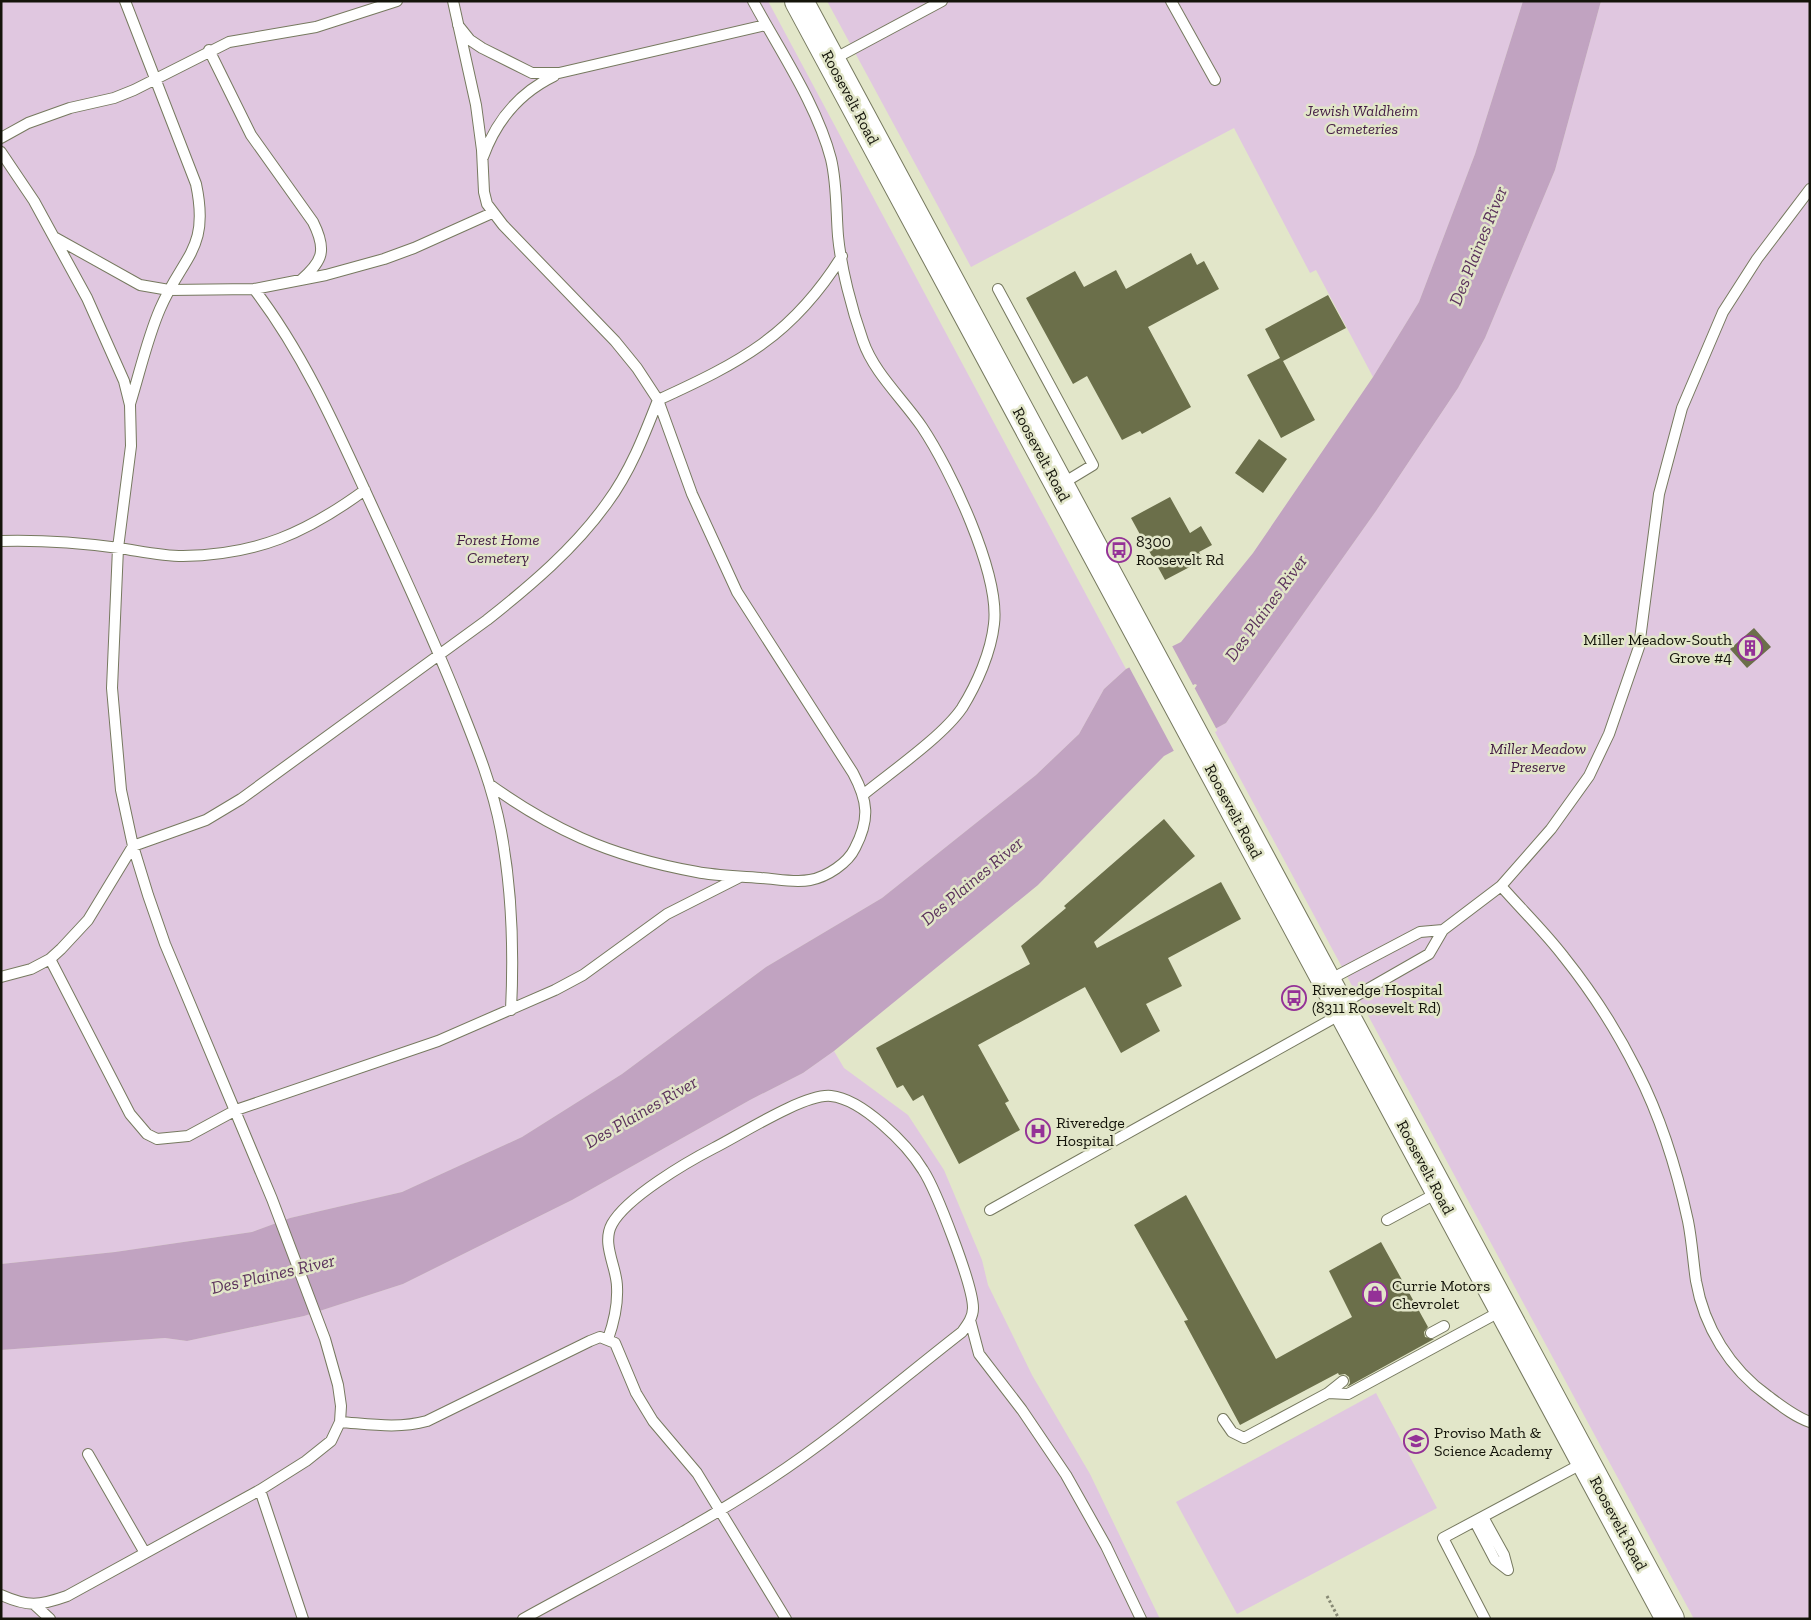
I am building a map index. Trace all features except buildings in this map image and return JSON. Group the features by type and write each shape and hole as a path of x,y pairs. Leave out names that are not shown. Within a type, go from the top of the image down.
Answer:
{"main road":[{"name":"Roosevelt Road","path":"799,1 1670,1619"}],"lane":[{"path":"125,1 196,184 201,208 201,226 196,246 169,290 153,328 130,405"},
{"path":"1,138 28,123 70,108 114,98 155,79 209,50 236,41 339,21 397,1"},
{"path":"453,1 456,22 476,105 483,160 484,192 492,213 615,341 637,368 658,400 692,494 737,592 864,794 866,814 863,833 853,852 824,876 810,880 698,873 616,852 550,822 519,805 489,784"},
{"path":"754,1 826,140 832,163 838,239 863,344 872,362 922,427 940,456 980,548 994,604 994,623 989,651 962,708 947,725 864,794"},
{"path":"831,60 942,1"},
{"path":"1171,1 1215,80"},
{"path":"456,22 470,40 532,73 559,73 766,24"},
{"path":"209,50 251,135 313,222 320,236 321,256 317,265 300,281"},
{"path":"483,160 494,132 509,110 533,88 559,73"},
{"path":"1,152 34,201 87,298 115,358 130,405 131,446 118,548 113,696 121,790 133,846 165,944 272,1199 325,1339 338,1385 341,1406 340,1422 332,1441 321,1452 260,1490 66,1596 35,1605 22,1603 1,1595"},
{"path":"990,1210 1341,1010 1429,954 1443,930 1501,886 1552,829 1589,776 1609,734 1639,646 1659,494 1682,408 1723,312 1756,259 1810,189"},
{"path":"53,236 140,285 169,290 254,289 300,281 414,248 492,213"},
{"path":"1,977 32,969 50,959 88,920 133,846 206,820 226,809 527,589 592,522 608,502 637,452 658,400 724,370 775,336 813,298 842,256"},
{"path":"254,289 284,331 339,434 438,654 489,784 501,830 510,898 514,952 511,1010"},
{"path":"998,290 1093,465 1059,486"},
{"path":"1,541 118,548 181,556 218,554 251,549 313,525 364,490"},
{"path":"50,959 130,1114 147,1134 157,1139 188,1136 236,1110 430,1044 511,1010 583,975 667,914 742,876"},
{"path":"1501,886 1563,955 1616,1033 1653,1104 1671,1158 1688,1223 1696,1283 1704,1312 1716,1340 1732,1364 1752,1385 1778,1404 1810,1422"},
{"path":"1326,982 1420,932 1443,930"},
{"path":"523,1619 720,1510 771,1479 827,1438 962,1332 970,1320 973,1309 972,1293 940,1204 923,1170 901,1141 871,1115 846,1100 830,1095 806,1100 694,1158 624,1209 612,1225 608,1236 617,1285 614,1321 608,1339"},
{"path":"1387,1220 1440,1191"},
{"path":"1328,1393 1348,1394 1503,1310"},
{"path":"970,1320 979,1354 1022,1410 1066,1475 1106,1546 1141,1619"},
{"path":"1431,1333 1444,1326"},
{"path":"340,1422 411,1426 427,1421 590,1341 600,1337 608,1339 619,1350 636,1393 653,1421 697,1473 786,1619"},
{"path":"1222,1420 1232,1432 1244,1438 1328,1393 1343,1381"},
{"path":"88,1454 145,1553"},
{"path":"1485,1619 1443,1538 1586,1462"},
{"path":"260,1490 303,1619"},
{"path":"35,1605 50,1619"}],"path":[{"path":"1327,1596 1339,1619"}],"green space":[{"name":"Forest Home Cemetery","path":"1,1 768,1 1126,669 1104,689 1079,734 1036,775 882,898 766,967 622,1074 522,1137 402,1192 290,1218 252,1232 115,1252 1,1264"},
{"name":"Jewish Waldheim Cemeteries","path":"827,1 1523,1 1475,154 1419,302 1373,377 1316,270 1310,273 1234,128 971,267"},
{"name":"Miller Meadow Preserve","path":"1601,1 1810,1 1810,1619 1694,1619 1215,732 1217,731 1216,728 1226,723 1376,511 1458,388 1485,338 1555,170"},
{"path":"834,1051 844,1068 908,1115 944,1170 982,1260 988,1285 1032,1375 1090,1474 1160,1619 1,1619 1,1350 165,1338 187,1341 304,1316 403,1284 572,1200 750,1100 803,1073"},
{"path":"1376,1393 1437,1508 1237,1614 1176,1502"}],"water":[{"name":"Des Plaines River","path":"1523,1 1601,1 1555,170 1485,338 1458,388 1376,511 1226,723 1164,756 1038,885 834,1051 803,1073 750,1100 572,1200 403,1284 304,1316 187,1341 165,1338 1,1350 1,1264 115,1252 252,1232 290,1218 402,1192 522,1137 622,1074 766,967 882,898 1036,775 1079,734 1104,689 1126,669 1181,642 1253,553 1373,377 1419,302 1475,154","holes":["1195,684 1197,685 1195,688 1150,710"]}],"pier":[{"path":"1171,644 1217,730 1175,753 1128,665"}],"place":[{"name":"8300 Roosevelt Rd","path":"1119,550"},
{"name":"Miller Meadow-South Grove #4","path":"1750,648"},
{"name":"Riveredge Hospital (8311 Roosevelt Rd)","path":"1294,998"},
{"name":"Riveredge Hospital","path":"1038,1131"},
{"name":"Currie Motors Chevrolet","path":"1375,1294"},
{"name":"Proviso Math & Science Academy","path":"1416,1441"}]}
